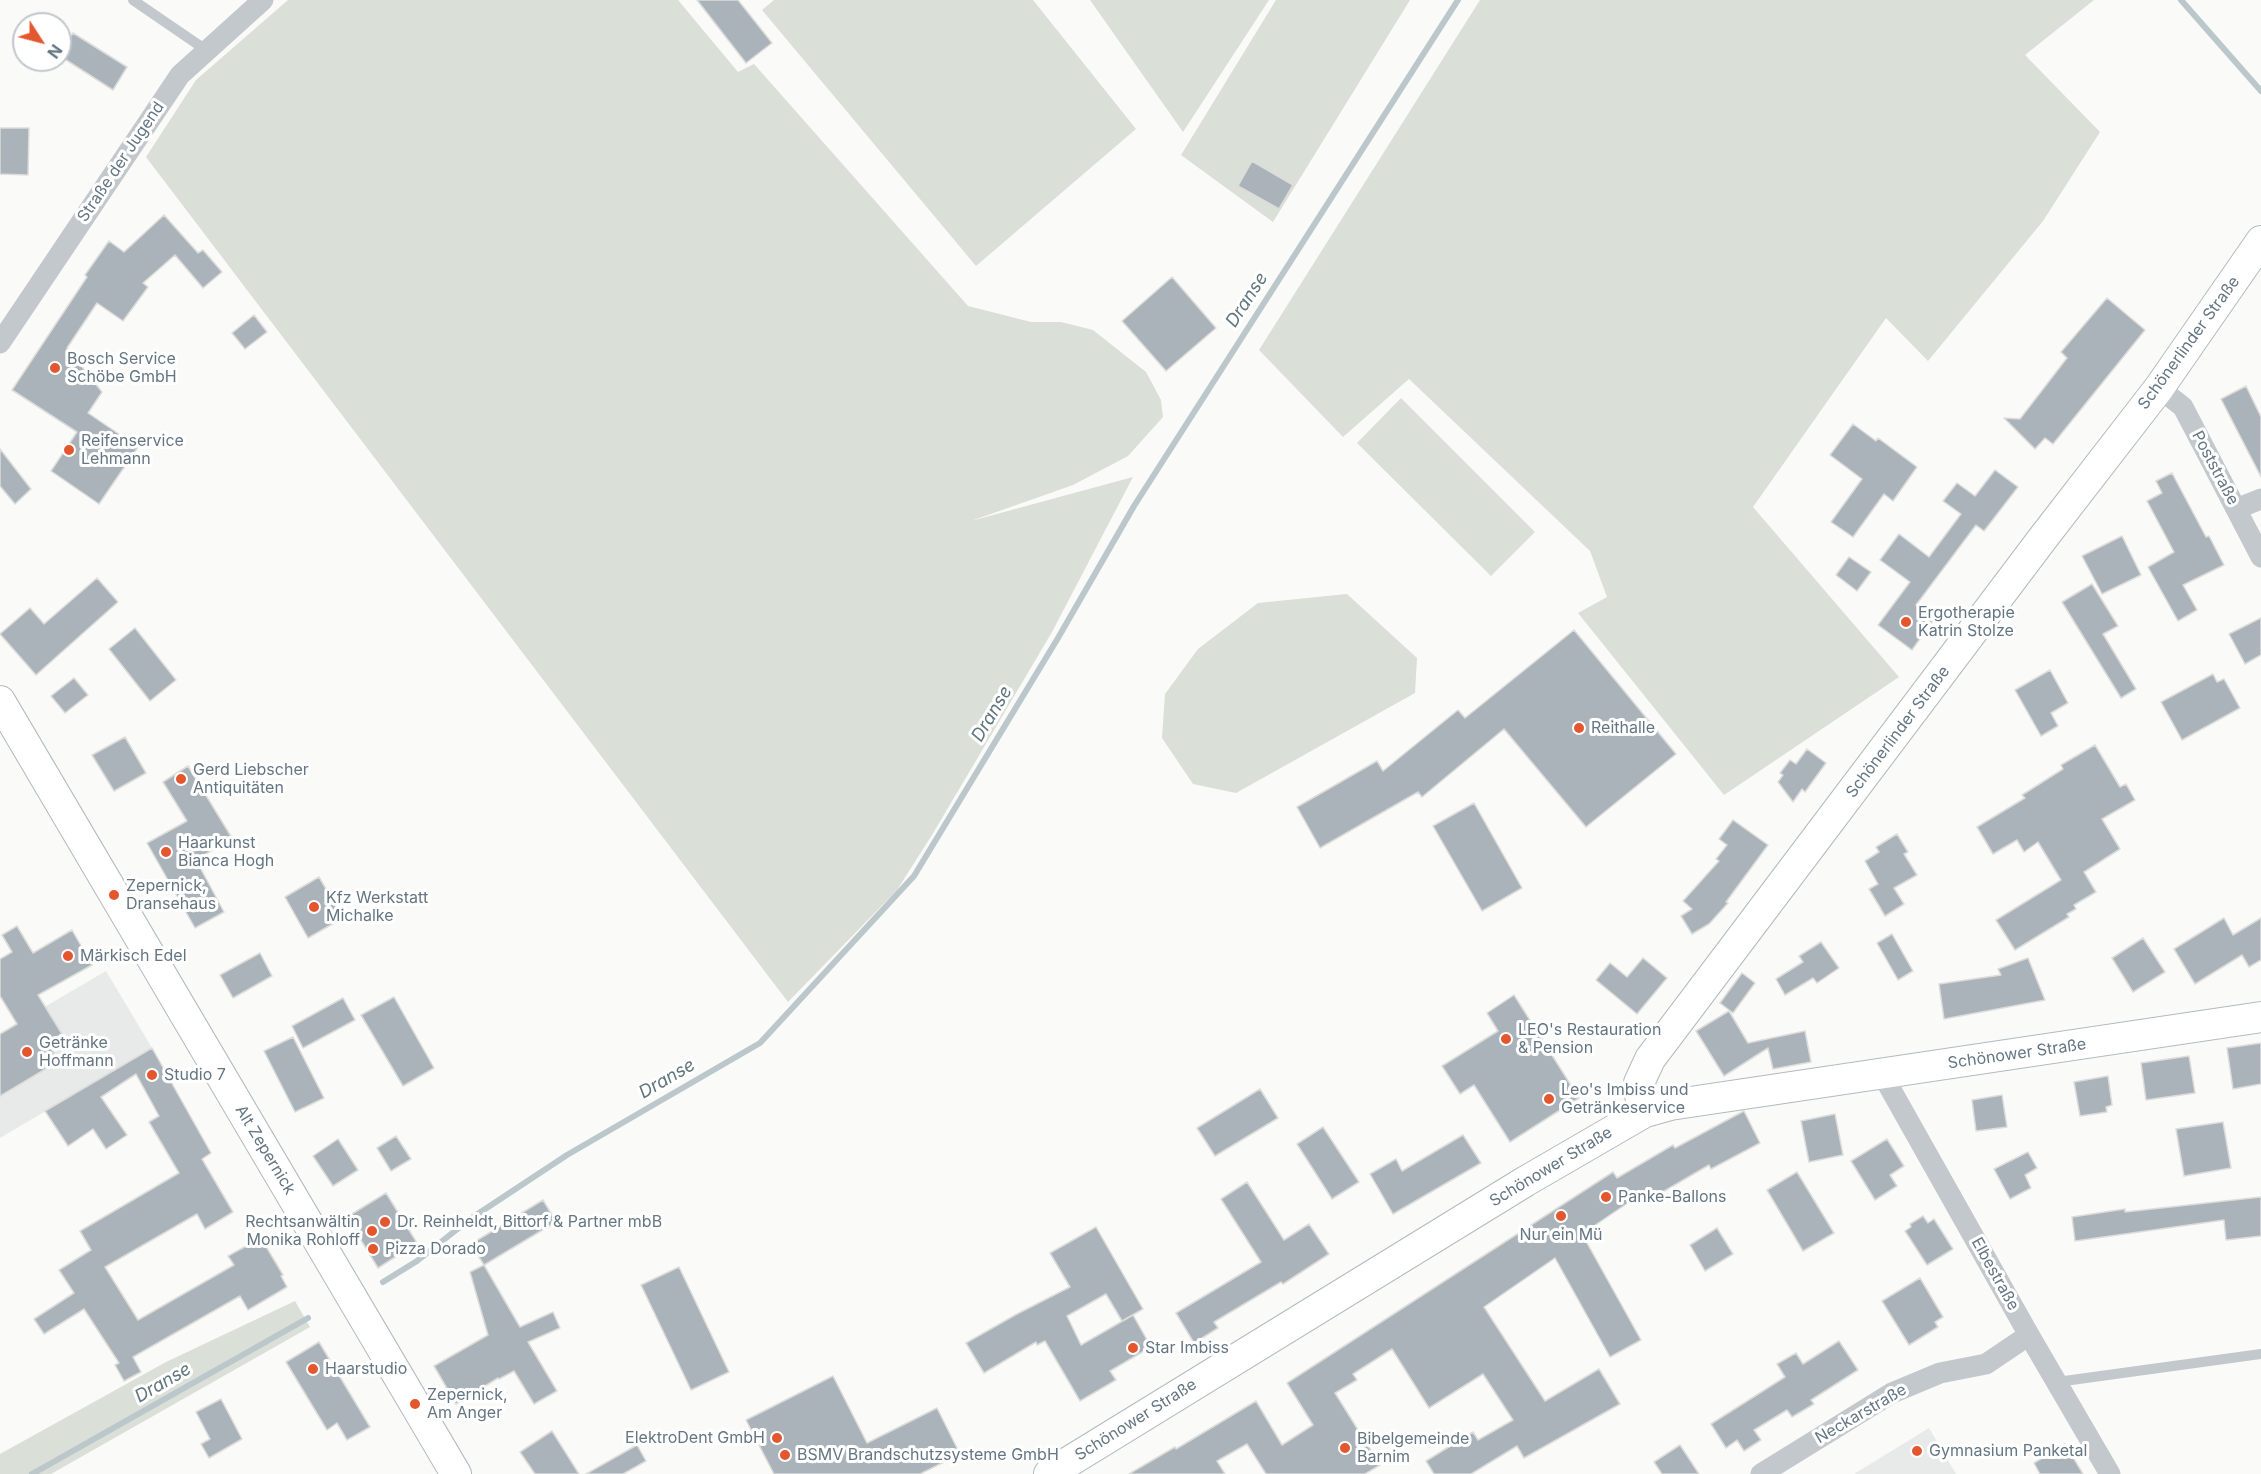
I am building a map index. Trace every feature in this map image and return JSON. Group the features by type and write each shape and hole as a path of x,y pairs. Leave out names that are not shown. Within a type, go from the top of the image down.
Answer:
{"street":[{"name":"Straße der Jugend","path":"0,343 180,75 262,0"},
{"name":"Schönerlinder Straße","path":"1645,1112 1639,1092 1639,1083 1650,1059 2159,388 2261,241"},
{"name":"Poststraße","path":"2159,388 2183,407 2261,557"},
{"path":"2236,509 2261,499"},
{"name":"Alt Zepernick","path":"0,701 456,1474"},
{"name":"Schönower Straße","path":"1048,1474 1516,1187 1645,1112 1670,1106 2261,1017"},
{"name":"Elbestraße","path":"1882,1074 2110,1474"},
{"name":"Neckarstraße","path":"1761,1474 1892,1393 1940,1373 1986,1364 2029,1335"}],"lane":[{"path":"133,0 206,50"},
{"path":"2057,1382 2261,1354"}],"shaded area":[{"path":"288,0 678,0 738,72 754,64 968,306 1031,322 1061,322 1093,330 1146,372 1161,400 1163,417 1128,456 1073,485 971,521 1133,477 1052,632 897,890 788,1002 146,157 196,80"},
{"path":"774,0 1033,0 1136,129 976,266 762,10"},
{"path":"1090,0 1269,0 1183,132"},
{"path":"1276,0 1410,0 1273,222 1181,155"},
{"path":"1480,0 2094,0 2025,55 2100,132 2043,221 1928,361 1886,318 1753,507 1899,677 1724,795 1578,613 1607,597 1590,551 1409,379 1343,437 1259,350"},
{"path":"1401,398 1535,532 1491,576 1357,443"},
{"path":"1347,594 1417,658 1415,693 1236,793 1193,784 1162,738 1165,694 1198,649 1258,603"},
{"path":"106,971 152,1048 0,1138 0,1033"},
{"path":"295,1301 310,1327 51,1474 0,1474 0,1454 166,1362"},
{"name":"Gymnasium Panketal","path":"1929,1428 1956,1474 1854,1474"}],"building":[{"path":"697,0 738,0 772,43 746,63"},
{"path":"73,33 127,67 113,90 72,64"},
{"path":"0,128 29,128 28,175 0,174"},
{"path":"1252,161 1293,185 1279,209 1238,186"},
{"path":"164,215 198,253 203,250 222,272 203,288 175,255 143,283 148,287 123,321 97,303 67,348 102,392 88,413 138,447 99,504 51,471 77,432 12,390 109,241 124,252"},
{"path":"1172,277 1216,328 1166,371 1122,321"},
{"path":"2107,298 2145,330 2053,444 2045,438 2035,449 2004,418 2020,419 2067,358 2061,352"},
{"path":"254,315 267,332 245,349 232,333"},
{"path":"2246,386 2261,417 2261,477 2221,399"},
{"path":"1853,424 1876,441 1878,438 1917,467 1893,501 1884,494 1853,537 1831,522 1862,479 1830,455"},
{"path":"0,449 31,489 15,504 0,486"},
{"path":"1995,470 2018,487 1984,531 1976,525 1916,605 1934,619 1912,650 1878,625 1910,582 1880,560 1899,534 1929,557 1961,514 1943,501 1957,483 1975,496"},
{"path":"2172,473 2206,537 2209,536 2224,565 2183,585 2197,610 2178,621 2148,567 2174,552 2147,501 2162,493 2156,481"},
{"path":"2122,536 2141,575 2102,594 2082,556"},
{"path":"1849,557 1871,572 1857,591 1836,575"},
{"path":"97,578 118,602 36,675 0,634 30,608 44,624"},
{"path":"2092,584 2118,626 2103,634 2136,689 2121,698 2062,602"},
{"path":"2261,618 2261,655 2245,664 2229,634"},
{"path":"135,628 176,680 150,701 109,649"},
{"name":"Reithalle","path":"1574,630 1676,754 1586,827 1504,729 1422,797 1418,792 1320,848 1297,807 1377,761 1383,771 1458,710 1465,718"},
{"path":"2050,670 2068,703 2051,713 2058,726 2041,736 2015,690"},
{"path":"2213,674 2217,682 2224,679 2240,708 2182,740 2161,702"},
{"path":"74,678 88,695 65,713 51,696"},
{"path":"125,737 146,773 114,791 92,755"},
{"path":"2095,745 2120,787 2126,784 2135,800 2102,819 2120,849 2084,872 2096,892 2074,905 2076,909 2067,914 2069,917 2015,950 1996,920 2061,880 2038,842 2024,852 2017,840 1993,854 1977,827 2025,798 2022,795 2063,769 2061,765"},
{"path":"1807,749 1826,763 1805,792 1802,789 1793,802 1778,782 1783,775 1780,773 1790,760 1796,764"},
{"path":"188,766 232,838 196,860 224,912 195,928 147,843 187,821 163,782"},
{"path":"1474,803 1522,888 1482,911 1433,826"},
{"path":"1733,820 1768,845 1726,902 1728,903 1709,924 1692,934 1681,916 1692,909 1683,901 1719,861 1716,859 1727,845 1719,839"},
{"path":"1897,834 1908,852 1904,854 1917,875 1894,888 1904,904 1885,916 1869,889 1878,884 1865,861 1879,852 1876,847"},
{"name":"Kfz Werkstatt Michalke","path":"319,877 343,918 308,938 285,897"},
{"path":"2224,918 2233,935 2261,918 2261,960 2249,967 2242,955 2195,984 2174,949"},
{"path":"17,926 33,953 72,930 92,965 38,995 62,1034 47,1042 59,1061 0,1096 0,1034 17,1024 0,996 0,959 12,952 2,935"},
{"path":"1892,934 1913,971 1898,980 1877,943"},
{"path":"2143,938 2165,972 2133,992 2112,958"},
{"path":"1821,942 1839,968 1817,983 1813,978 1785,995 1776,979 1803,962 1799,956"},
{"path":"260,953 272,976 233,998 220,975"},
{"path":"1643,958 1667,978 1637,1014 1596,980 1610,963 1627,977"},
{"path":"2028,958 2045,1000 1944,1019 1939,984 2001,975 1998,969"},
{"path":"1742,973 1755,983 1733,1013 1720,1003"},
{"path":"1514,995 1579,1098 1510,1142 1474,1085 1460,1094 1442,1066 1498,1031 1487,1013"},
{"path":"394,997 434,1068 403,1086 361,1015"},
{"path":"343,998 355,1020 303,1048 292,1026"},
{"path":"1729,1011 1748,1043 1805,1031 1811,1062 1773,1069 1768,1048 1724,1076 1696,1031"},
{"path":"293,1037 324,1098 295,1112 264,1051"},
{"path":"2261,1043 2261,1084 2233,1089 2227,1048"},
{"path":"152,1048 211,1153 202,1159 233,1212 205,1229 197,1214 105,1267 138,1320 234,1265 228,1256 261,1238 283,1275 281,1276 287,1287 248,1310 240,1296 133,1357 141,1372 124,1381 115,1365 119,1363 84,1309 44,1334 34,1319 74,1293 59,1270 91,1250 80,1231 179,1173 149,1122 159,1116 136,1074 101,1097 127,1135 106,1149 93,1129 68,1146 45,1111"},
{"path":"2189,1056 2195,1093 2146,1100 2141,1063"},
{"path":"2108,1076 2112,1105 2106,1107 2107,1112 2080,1116 2074,1082"},
{"path":"1260,1089 1278,1118 1215,1156 1197,1128"},
{"path":"2002,1095 2007,1127 1976,1131 1972,1100"},
{"path":"1744,1111 1760,1143 1711,1169 1709,1165 1654,1197 1650,1188 1582,1234 1641,1340 1610,1357 1555,1258 1484,1307 1545,1401 1599,1369 1620,1404 1524,1458 1517,1446 1471,1474 1434,1474 1426,1461 1473,1432 1478,1440 1513,1420 1483,1374 1429,1408 1392,1349 1353,1374 1357,1380 1335,1393 1380,1465 1365,1474 1266,1474 1247,1444 1217,1461 1225,1474 1129,1474 1256,1401 1282,1445 1313,1425 1287,1383 1613,1172 1617,1178 1673,1145 1675,1148"},
{"path":"1835,1114 1843,1155 1809,1162 1801,1121"},
{"path":"2223,1122 2231,1168 2184,1176 2176,1129"},
{"path":"1323,1127 1359,1182 1332,1199 1297,1144"},
{"path":"1463,1135 1481,1163 1393,1214 1370,1174 1396,1159 1402,1171"},
{"path":"396,1136 411,1159 391,1171 377,1148"},
{"path":"338,1139 358,1170 333,1186 313,1156"},
{"path":"1887,1139 1904,1166 1890,1175 1897,1186 1875,1200 1851,1161"},
{"path":"2028,1152 2037,1168 2025,1175 2031,1188 2010,1199 1994,1169"},
{"path":"1797,1172 1834,1233 1803,1251 1767,1190"},
{"path":"1247,1182 1284,1240 1309,1224 1329,1254 1283,1284 1281,1282 1214,1322 1218,1328 1194,1343 1176,1313 1261,1262 1221,1199"},
{"path":"386,1193 417,1243 378,1268 347,1217"},
{"path":"2261,1197 2261,1236 2226,1240 2224,1220 2075,1241 2072,1217 2125,1209 2125,1212"},
{"path":"543,1200 556,1222 484,1265 471,1244"},
{"path":"1923,1216 1928,1223 1934,1219 1953,1249 1927,1265 1905,1231 1911,1227 1910,1224"},
{"path":"1096,1227 1143,1309 1122,1321 1106,1294 1067,1316 1081,1345 1133,1315 1151,1347 1110,1371 1116,1380 1080,1401 1045,1341 1037,1345 1036,1342 984,1373 966,1343 1070,1287 1050,1253"},
{"path":"1717,1228 1733,1254 1705,1271 1690,1245"},
{"path":"484,1265 520,1327 553,1312 560,1328 528,1342 557,1391 534,1404 514,1371 498,1378 456,1404 434,1366 488,1335 470,1272"},
{"path":"679,1267 729,1372 691,1390 641,1285"},
{"path":"1920,1278 1943,1317 1935,1322 1938,1327 1909,1345 1882,1301"},
{"path":"1839,1341 1858,1370 1811,1400 1814,1404 1792,1417 1787,1410 1754,1430 1761,1440 1744,1451 1737,1440 1726,1448 1711,1424 1785,1377 1777,1364 1796,1353 1803,1364"},
{"path":"319,1342 370,1427 347,1440 337,1423 327,1430 286,1362"},
{"path":"833,1376 867,1443 937,1408 960,1454 920,1474 774,1474 746,1420"},
{"path":"221,1399 242,1439 209,1458 201,1444 210,1439 196,1412"},
{"path":"552,1431 579,1474 535,1474 520,1452"},
{"path":"2065,1444 2083,1474 2040,1474 2034,1463"},
{"path":"637,1445 646,1461 623,1474 586,1474"},
{"path":"1680,1445 1699,1474 1662,1474 1654,1462"}],"waterway":[{"name":"Dranse","path":"383,1282 417,1261 470,1219 567,1155 760,1043 914,876 1058,638 1134,506 1458,0"},
{"path":"2181,0 2261,91"},
{"name":"Dranse","path":"32,1474 308,1318"}],"place":[{"name":"Bosch Service Schöbe GmbH","path":"55,368"},
{"name":"Reifenservice Lehmann","path":"69,450"},
{"name":"Ergotherapie Katrin Stolze","path":"1906,622"},
{"name":"Reithalle","path":"1579,728"},
{"name":"Gerd Liebscher Antiquitäten","path":"181,779"},
{"name":"Haarkunst Bianca Hogh","path":"166,852"},
{"name":"Zepernick, Dransehaus","path":"114,895"},
{"name":"Kfz Werkstatt Michalke","path":"314,907"},
{"name":"Märkisch Edel","path":"68,956"},
{"name":"LEO's Restauration & Pension","path":"1506,1039"},
{"name":"Getränke Hoffmann","path":"27,1052"},
{"name":"Studio 7","path":"152,1075"},
{"name":"Leo's Imbiss und Getränkeservice","path":"1549,1099"},
{"name":"Panke-Ballons","path":"1606,1197"},
{"name":"Nur ein Mü","path":"1561,1216"},
{"name":"Dr. Reinheldt, Bittorf & Partner mbB","path":"385,1222"},
{"name":"Rechtsanwältin Monika Rohloff","path":"372,1231"},
{"name":"Pizza Dorado","path":"373,1249"},
{"name":"Star Imbiss","path":"1133,1348"},
{"name":"Haarstudio","path":"313,1369"},
{"name":"Zepernick, Am Anger","path":"415,1404"},
{"name":"ElektroDent GmbH","path":"777,1438"},
{"name":"Bibelgemeinde Barnim","path":"1345,1448"},
{"name":"Gymnasium Panketal","path":"1917,1451"},
{"name":"BSMV Brandschutzsysteme GmbH","path":"785,1455"}]}
